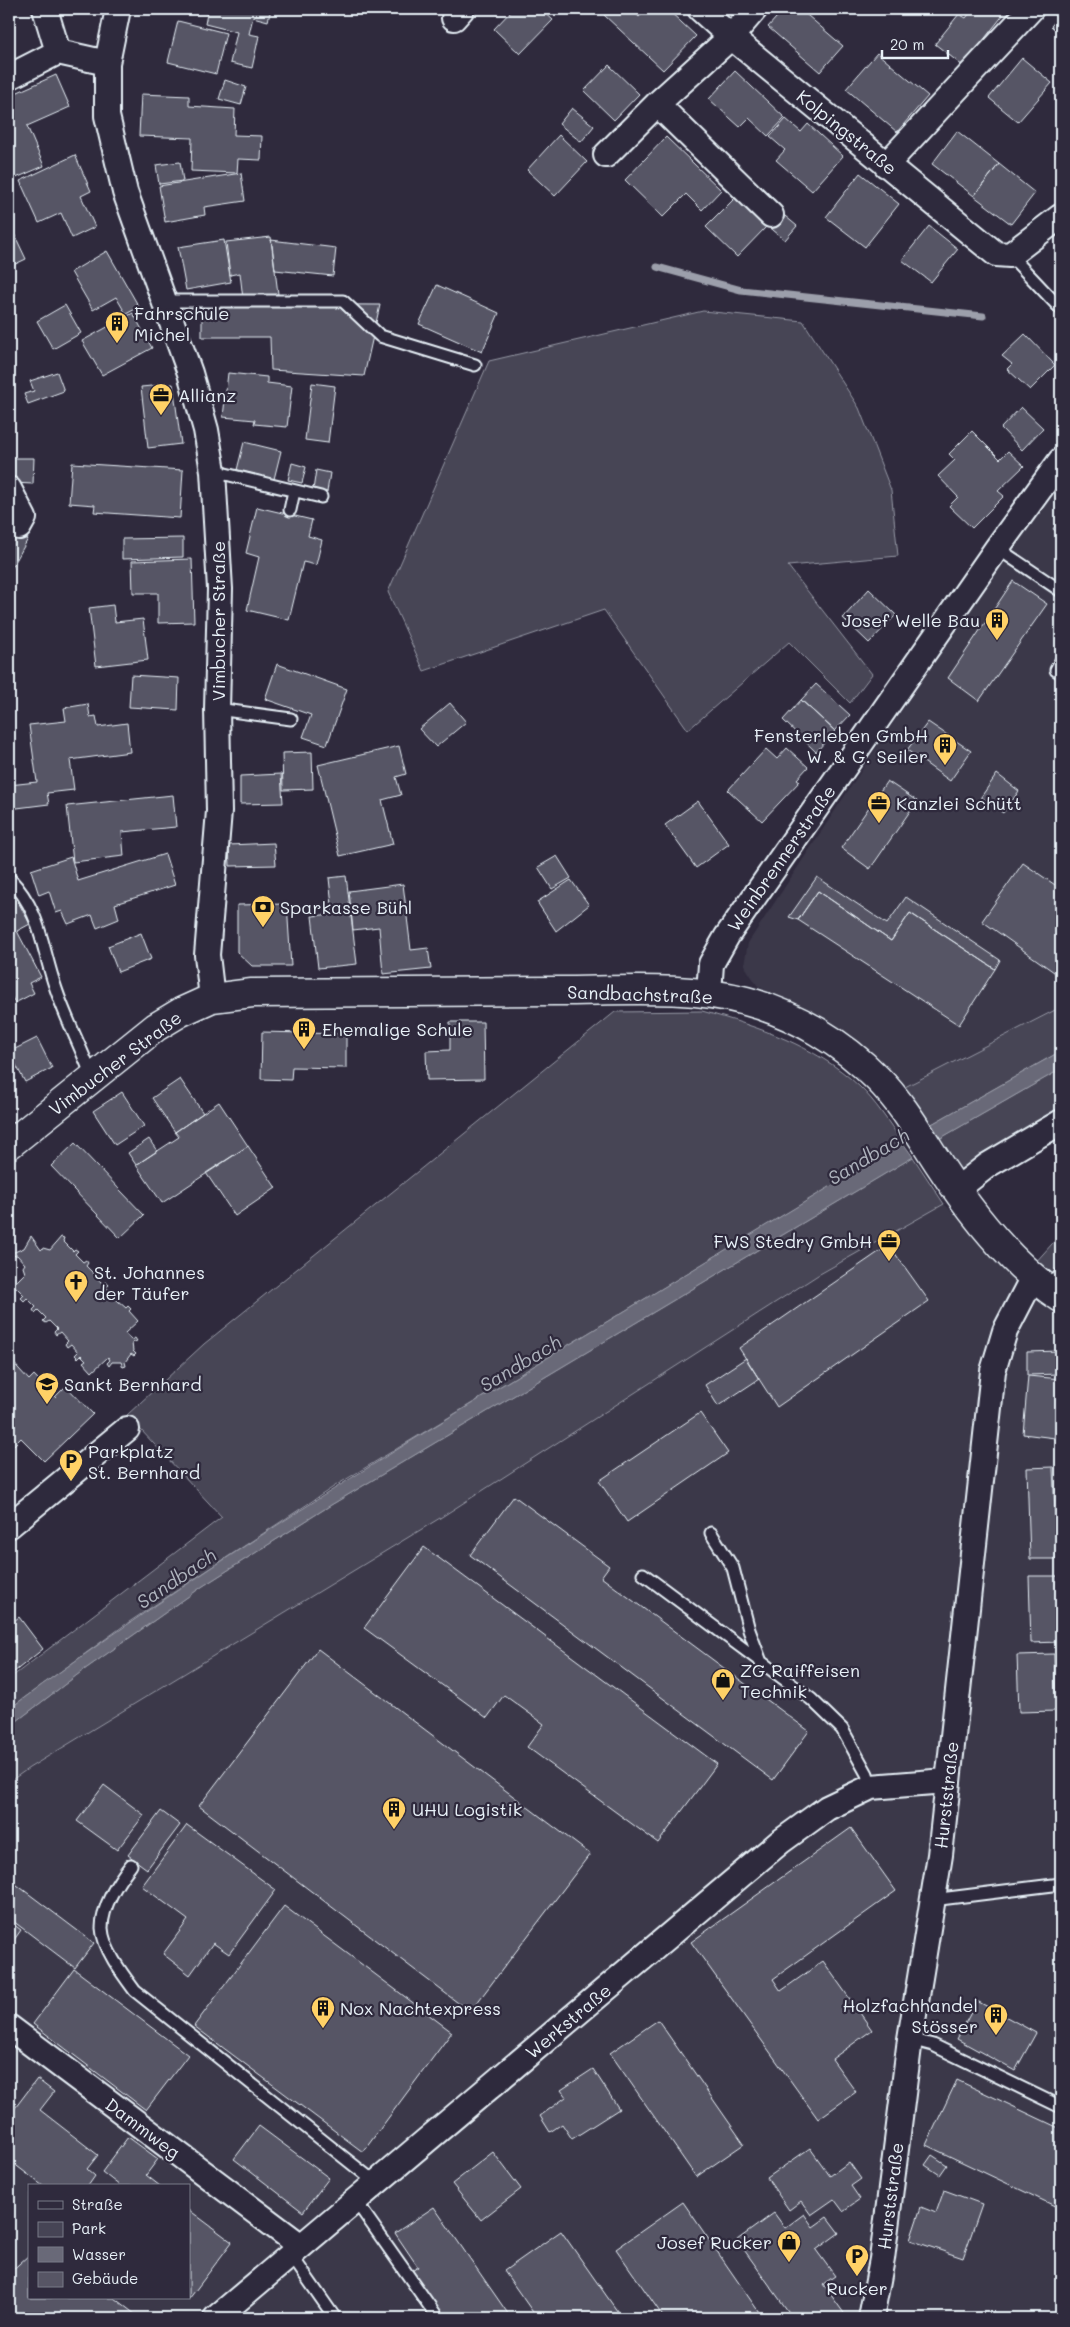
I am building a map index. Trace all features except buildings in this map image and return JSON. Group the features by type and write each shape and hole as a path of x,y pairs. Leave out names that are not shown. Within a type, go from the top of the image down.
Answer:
{"street":[{"path":"45,9 58,52"},
{"name":"Vimbucher Straße","path":"9,1145 92,1077 156,1028 181,1012 212,998 207,955 219,811 217,709 220,589 213,471 206,430 190,373 124,192 107,116 107,63 118,9"},
{"name":"Kolpingstraße","path":"700,9 731,37 886,165 1003,255"},
{"path":"606,155 657,104 731,37 755,9"},
{"path":"886,165 1031,9"},
{"path":"9,77 58,52 107,63"},
{"path":"657,104 771,216"},
{"path":"1003,255 1061,216"},
{"name":"Weinbrennerstraße","path":"709,993 711,964 727,936 997,548 1061,460"},
{"path":"9,489 24,518 19,527"},
{"name":"Sandbachstraße","path":"212,998 252,993 631,991 709,993 755,1004 787,1016 823,1035 856,1058 879,1080 901,1106 949,1179 998,1242 1051,1285"},
{"path":"949,1179 988,1165 1061,1122"},
{"name":"Hurststraße","path":"871,2318 882,2259 910,2039 940,1855 946,1781 993,1371 1005,1331 1051,1285"},
{"path":"9,1526 127,1429"},
{"name":"Werkstraße","path":"216,2318 780,1842 827,1808 871,1787 946,1781"},
{"name":"Dammweg","path":"9,2027 296,2251"}],"lane":[{"path":"1003,255 1061,309"},
{"path":"163,301 343,301 380,336 476,365"},
{"path":"213,471 321,497"},
{"path":"290,510 294,490"},
{"path":"997,548 1061,591"},
{"path":"1061,661 1056,670 1061,673"},
{"path":"217,709 290,719"},
{"path":"9,878 21,890 42,932 55,988 92,1077"},
{"path":"710,1533 734,1568 749,1630 761,1662"},
{"path":"644,1574 812,1700 842,1729 867,1774 871,1787"},
{"path":"132,1865 119,1880 106,1909 102,1928 109,1950 122,1974 135,1991 376,2183"},
{"path":"932,1900 1061,1884"},
{"path":"910,2039 933,2045 1061,2107"},
{"path":"355,2200 438,2318"},
{"path":"296,2251 335,2318"}],"shaded area":[{"path":"1061,478 1061,1007 903,1088 859,1043 827,1023 771,995 757,985 744,965 748,943 882,739"},
{"path":"944,1204 1061,1315 1061,2318 9,2318 9,1782 440,1518 818,1275"}],"green space":[{"path":"703,311 803,321 859,408 891,490 898,556 788,566 872,674 850,703 789,642 688,730 604,610 424,671 388,592 489,361"},
{"path":"1061,1007 1061,1051 930,1125 903,1088"},
{"path":"702,1011 765,1031 805,1048 824,1059 865,1092 903,1143 335,1486 126,1624 9,1709 9,1679 222,1517 127,1415 204,1344 615,1012"},
{"path":"1061,1069 1061,1111 959,1172 939,1139"},
{"path":"913,1157 944,1204 818,1275 440,1518 9,1782 9,1727 81,1672 203,1586 331,1505"},
{"path":"1061,1234 1061,1285 1034,1264"}],"water":[{"path":"1061,1051 1061,1069 939,1139 930,1125"},
{"path":"903,1143 913,1157 331,1505 203,1586 81,1672 9,1727 9,1709 212,1568 351,1478"}],"waterway":[{"path":"657,267 741,290 983,316"}],"place":[{"name":"Fahrschule Michel","path":"117,344"},
{"name":"Allianz","path":"161,416"},
{"name":"Josef Welle Bau","path":"997,641"},
{"name":"Fensterleben GmbH W. & G. Seiler","path":"945,766"},
{"name":"Kanzlei Schütt","path":"879,824"},
{"name":"Sparkasse Bühl","path":"263,928"},
{"name":"Ehemalige Schule","path":"304,1050"},
{"name":"FWS Stedry GmbH","path":"889,1262"},
{"name":"St. Johannes der Täufer","path":"76,1303"},
{"name":"Sankt Bernhard","path":"47,1405"},
{"name":"Parkplatz St. Bernhard","path":"71,1482"},
{"name":"ZG Raiffeisen Technik","path":"723,1701"},
{"name":"UHU Logistik","path":"394,1830"},
{"name":"Nox Nachtexpress","path":"323,2029"},
{"name":"Holzfachhandel Stösser","path":"996,2036"},
{"name":"Josef Rucker","path":"789,2263"},
{"name":"Rucker","path":"857,2277"}],"water label":[{"name":"Sandbach","path":"868,1156"},
{"name":"Sandbach","path":"520,1363"},
{"name":"Sandbach","path":"176,1578"}]}
